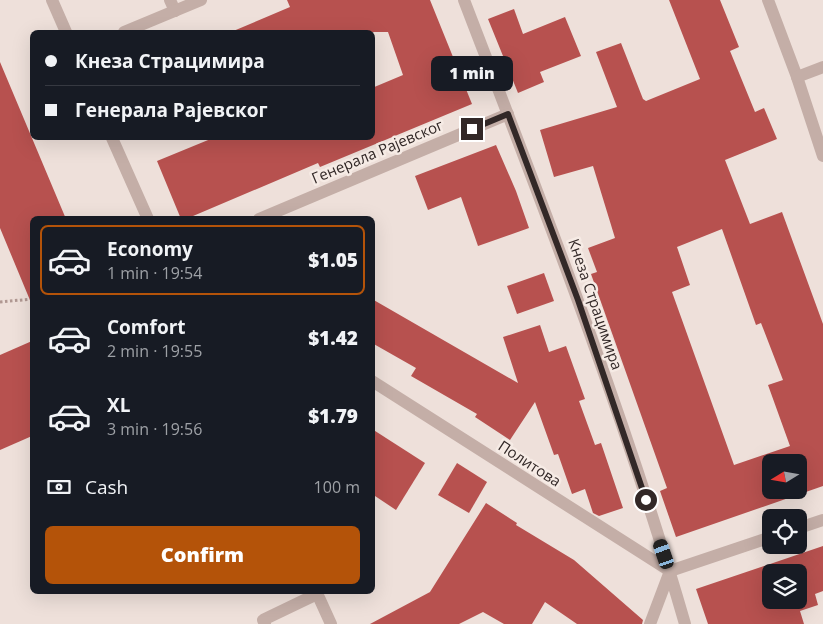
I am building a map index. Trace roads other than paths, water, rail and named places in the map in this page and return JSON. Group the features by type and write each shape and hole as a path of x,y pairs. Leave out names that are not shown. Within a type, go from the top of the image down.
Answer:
{"street":[{"path":"52,0 65,30"},
{"path":"128,30 173,6 201,0"},
{"name":"Кнеза Страцимира","path":"464,0 577,298 670,571 685,624"},
{"path":"768,0 797,77 823,156"},
{"path":"797,77 823,67"},
{"name":"Генерала Рајевског","path":"266,216 508,114"},
{"path":"113,140 147,216"},
{"name":"Политова","path":"375,383 670,571"},
{"path":"807,525 823,520"},
{"path":"650,624 670,571 762,541"},
{"path":"265,624 263,620 314,594"},
{"path":"316,594 331,624"}]}
